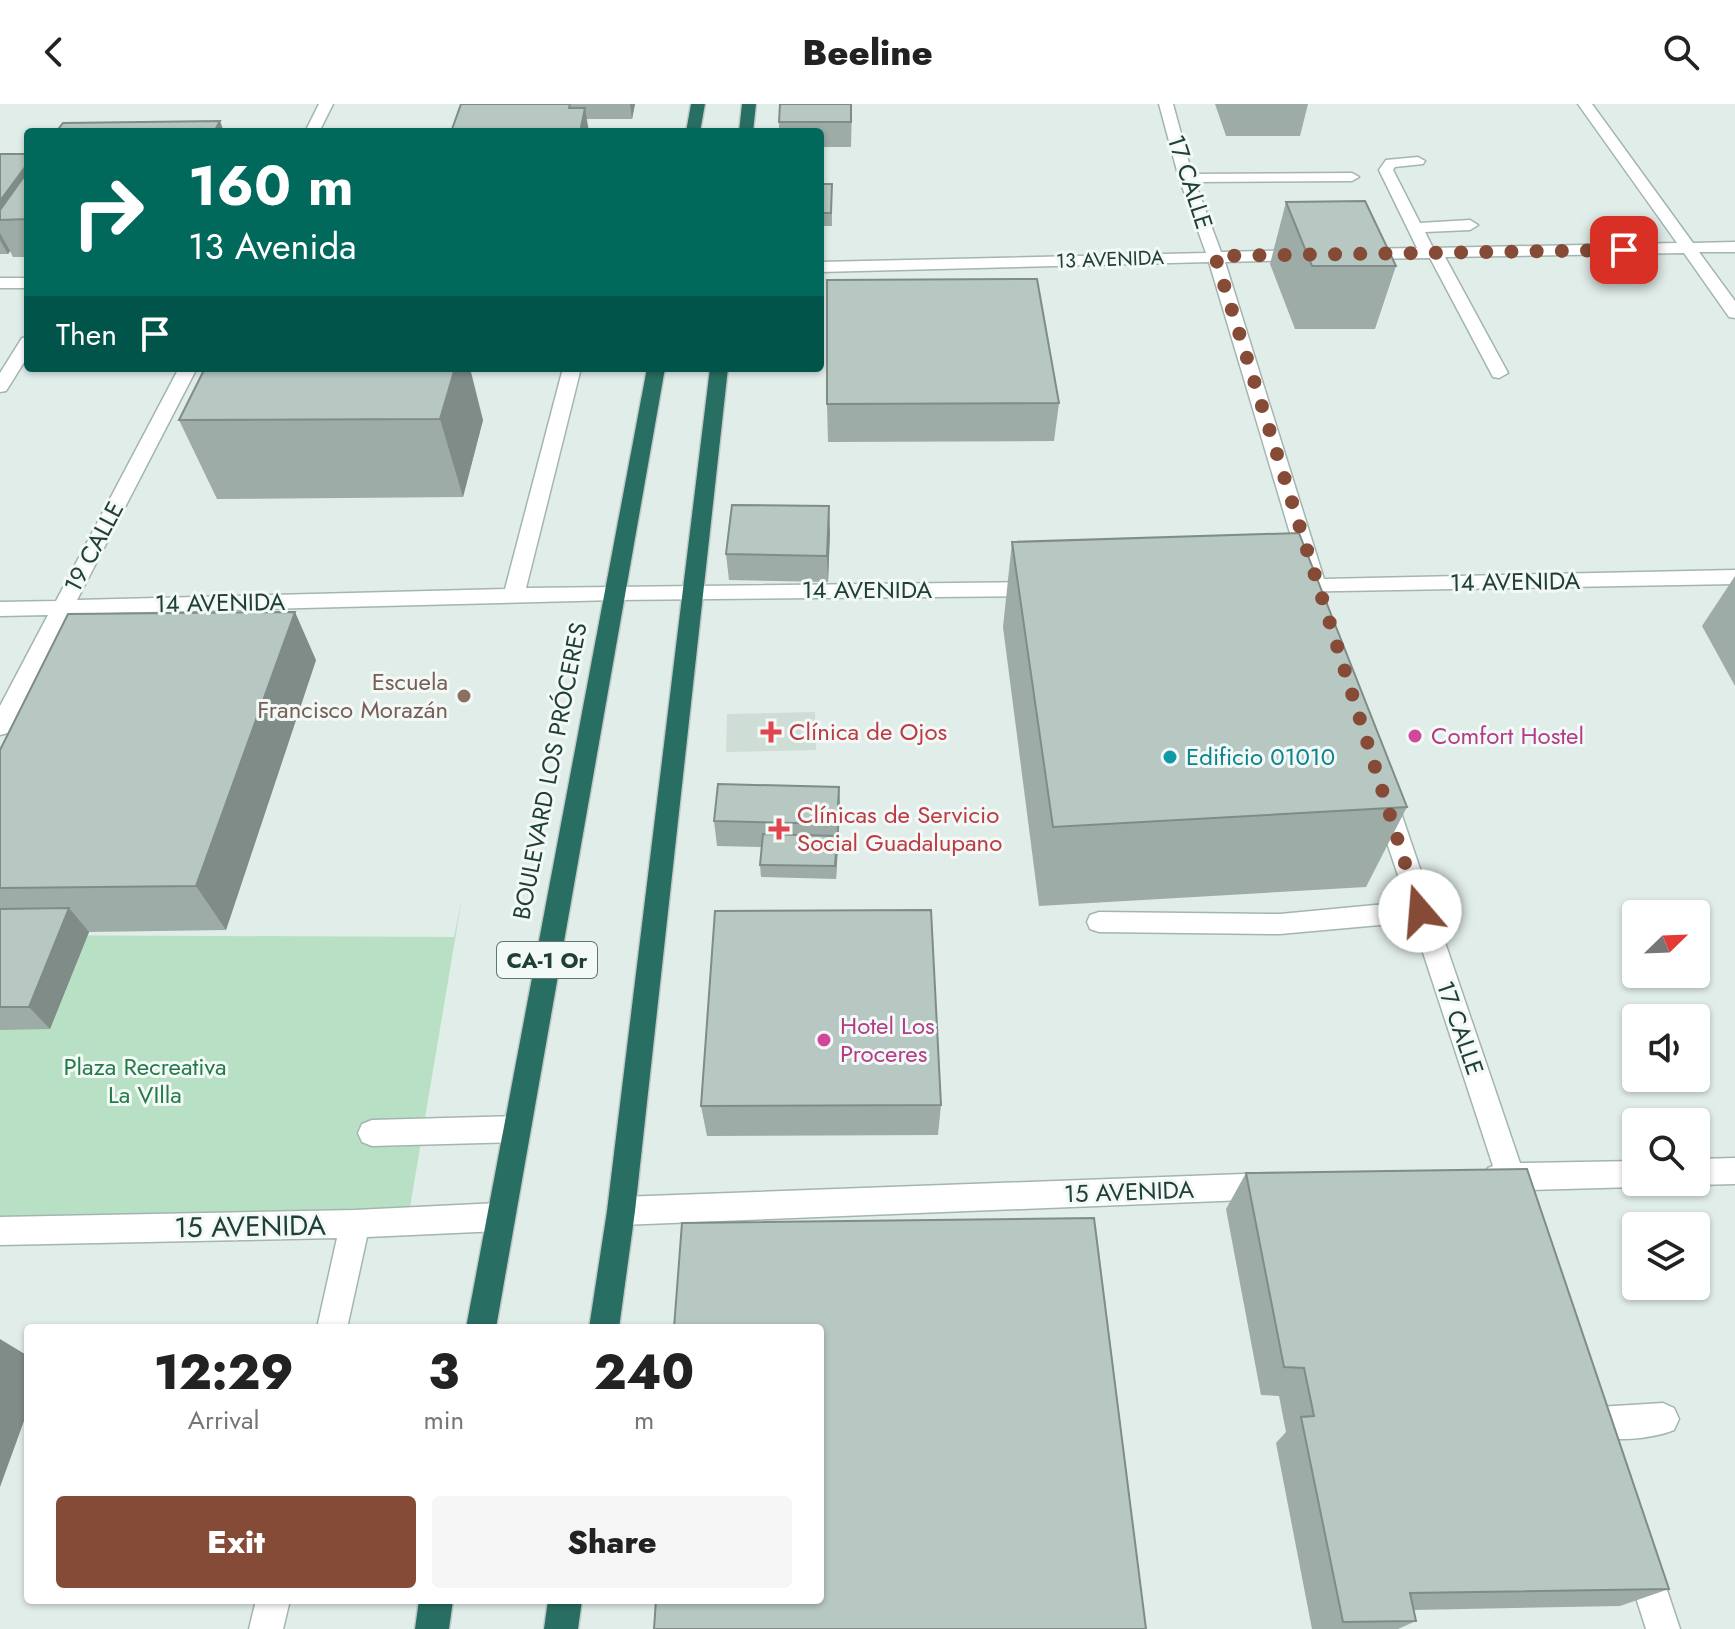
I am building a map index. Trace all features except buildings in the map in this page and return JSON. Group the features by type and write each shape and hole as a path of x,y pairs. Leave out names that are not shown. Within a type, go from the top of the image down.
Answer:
{"highway":[{"path":"694,128 698,104"},
{"path":"746,128 749,104"},
{"name":"BOULEVARD LOS PRÓCERES","path":"482,1324 655,372"},
{"path":"605,1324 621,1211 719,372"},
{"path":"432,1629 435,1604"},
{"path":"561,1629 564,1604"}],"street":[{"path":"314,128 326,104"},
{"name":"17 CALLE","path":"1166,104 1186,178 1215,256 1326,616"},
{"path":"1585,104 1735,313"},
{"path":"1418,161 1391,163 1386,170 1415,228 1499,373"},
{"path":"1186,178 1352,177"},
{"path":"1415,228 1470,225"},
{"name":"13 AVENIDA","path":"824,267 1735,247"},
{"path":"0,283 24,283"},
{"path":"0,387 24,348"},
{"name":"19 CALLE","path":"0,727 186,372"},
{"path":"514,595 571,372"},
{"name":"14 AVENIDA","path":"1269,587 1735,577"},
{"name":"14 AVENIDA","path":"0,609 616,593 1062,589"},
{"name":"17 CALLE","path":"1378,778 1420,911 1526,1220"},
{"path":"1099,922 1280,924 1420,911"},
{"path":"372,1133 515,1129"},
{"path":"1710,1172 1735,1171"},
{"path":"1463,1178 1622,1174"},
{"name":"15 AVENIDA","path":"621,1211 1304,1185"},
{"name":"15 AVENIDA","path":"0,1231 355,1224 499,1217"},
{"path":"333,1324 355,1224"},
{"path":"1598,1423 1663,1419"},
{"path":"1635,1541 1663,1629"},
{"path":"266,1629 272,1604"}],"shaded area":[{"name":"Clínica de Ojos","path":"815,712 816,750 726,752 727,714"}],"green space":[{"name":"Plaza Recreativa La VIlla","path":"462,898 408,1219 0,1229 0,935 454,937"}],"place":[{"name":"Escuela Francisco Morazán","path":"464,696"},
{"name":"Clínica de Ojos","path":"771,732"},
{"name":"Comfort Hostel","path":"1415,736"},
{"name":"Edificio 01010","path":"1170,757"},
{"name":"Clínicas de Servicio Social Guadalupano","path":"779,829"},
{"name":"Hotel Los Proceres","path":"824,1040"}],"route":[{"path":"1420,911 1215,256 1624,250"}]}
